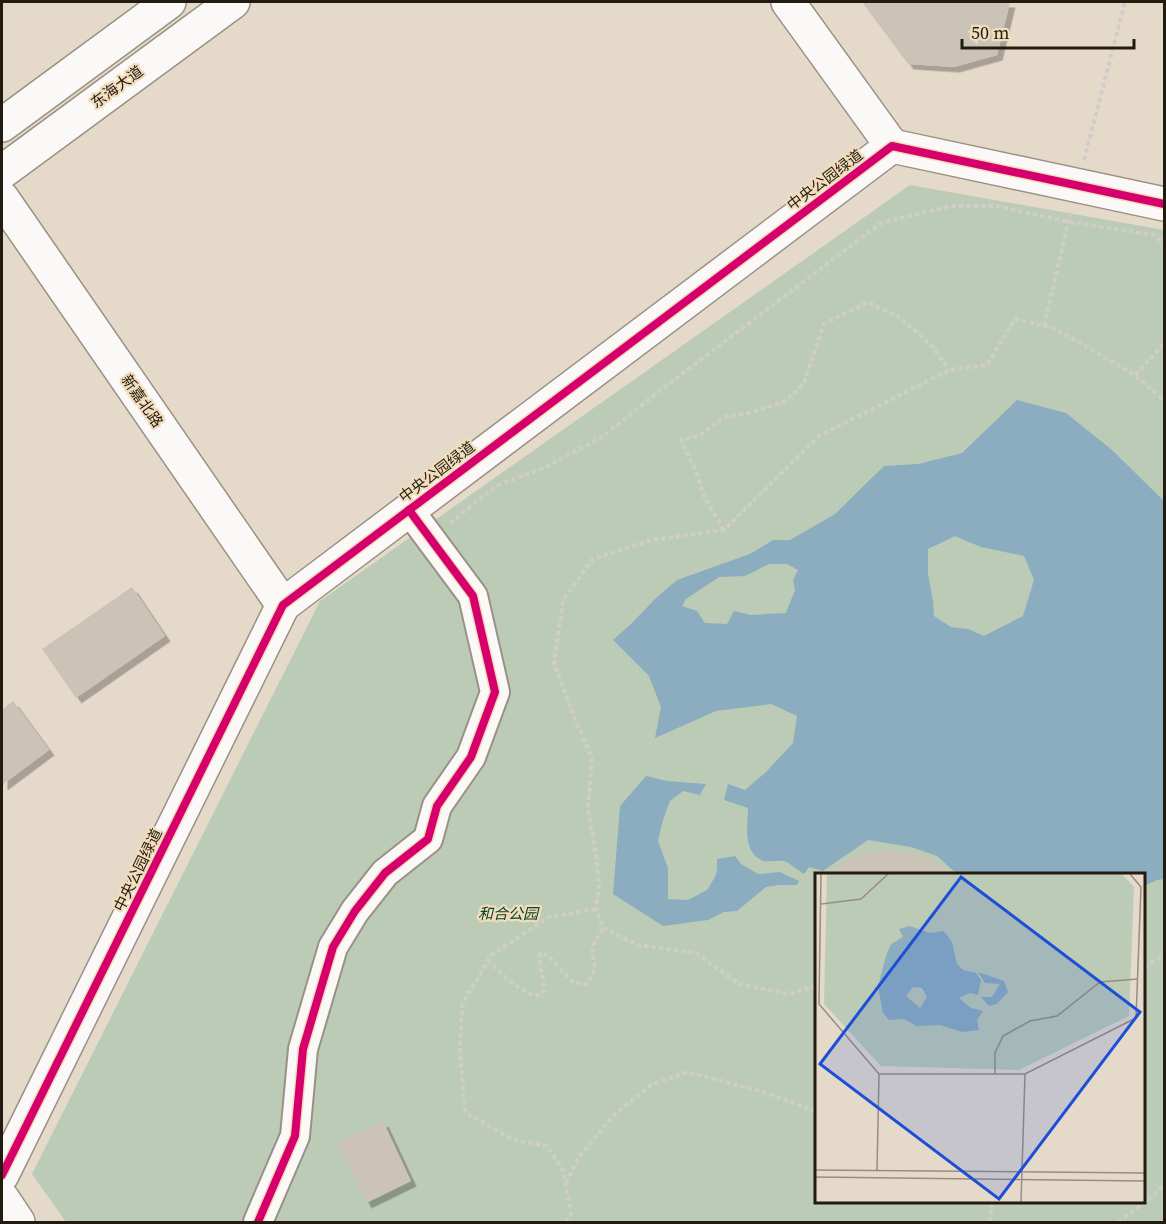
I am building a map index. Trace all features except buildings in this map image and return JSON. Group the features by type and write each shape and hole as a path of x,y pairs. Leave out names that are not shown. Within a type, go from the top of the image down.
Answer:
{"street":[{"path":"2,125 169,2"},
{"name":"东海大道","path":"2,172 233,2"},
{"path":"788,2 892,146 1164,204"},
{"name":"中央公园绿道","path":"2,1175 284,605 892,146"},
{"name":"新嘉北路","path":"2,198 284,605"},
{"path":"258,1222 295,1136 303,1049 333,947 356,911 385,873 428,838 437,806 471,758 495,692 473,596 409,510"},
{"path":"2,1198 18,1222"}],"path":[{"path":"430,538 496,486 546,466 602,437 881,223 951,206 997,206 1069,222 1154,235 1164,243"},
{"path":"724,530 705,498 681,440 699,436 724,417 746,414 786,401 804,382 824,324 868,302 900,318 932,346 948,370"},
{"path":"815,986 788,994 739,984 696,953 638,945 603,928 596,909 599,885 588,809 592,758 574,719 555,663 563,600 593,560 652,540 724,530 819,436 948,370 987,365 1015,319 1056,329 1135,375 1164,401"},
{"path":"1135,375 1164,344"},
{"path":"566,1222 572,1213 566,1184 562,1170 547,1146 514,1140 465,1112 460,1051 462,1005 491,955 549,917 596,909"},
{"path":"488,960 511,982 535,996 542,994 545,989 540,954 547,956 574,982 588,984 595,969 592,947 603,928"},
{"path":"1145,966 1164,955"},
{"path":"566,1184 579,1157 613,1116 651,1085 687,1072 760,1092 815,1111"},
{"path":"1145,1202 1164,1184"},
{"path":"990,1222 992,1203"},
{"path":"1118,1222 1144,1203"}],"green space":[{"name":"和合公园","path":"910,185 1164,230 1164,1222 66,1222 32,1174 320,601"}],"water":[{"path":"1017,400 1066,413 1112,450 1164,501 1164,879 1145,886 1145,873 956,873 937,856 911,847 868,840 823,871 809,867 804,874 786,862 763,861 755,856 747,837 748,808 724,800 728,784 745,790 766,772 793,743 797,716 771,704 716,711 655,738 661,707 649,676 613,640 677,580 750,554 773,540 790,540 835,514 884,466 918,464 962,453","holes":["955,536 981,547 1024,556 1034,580 1023,616 984,636 968,629 951,627 934,616 928,574 928,549","769,564 787,564 798,570 793,580 795,590 786,613 751,615 734,611 727,624 705,623 697,611 682,606 686,599 719,577 745,576"]},
{"path":"646,776 667,781 706,784 700,795 683,791 670,801 663,820 658,841 668,868 668,899 688,900 707,890 715,877 717,859 735,856 741,864 758,874 780,872 799,881 797,885 766,887 737,911 724,912 708,920 663,926 613,894 620,806"}],"cycle path":[{"path":"2,1175 283,605 892,146 1164,204"},
{"path":"258,1222 295,1136 303,1049 333,947 355,911 385,873 428,839 437,806 471,757 495,692 473,596 409,510"}]}
